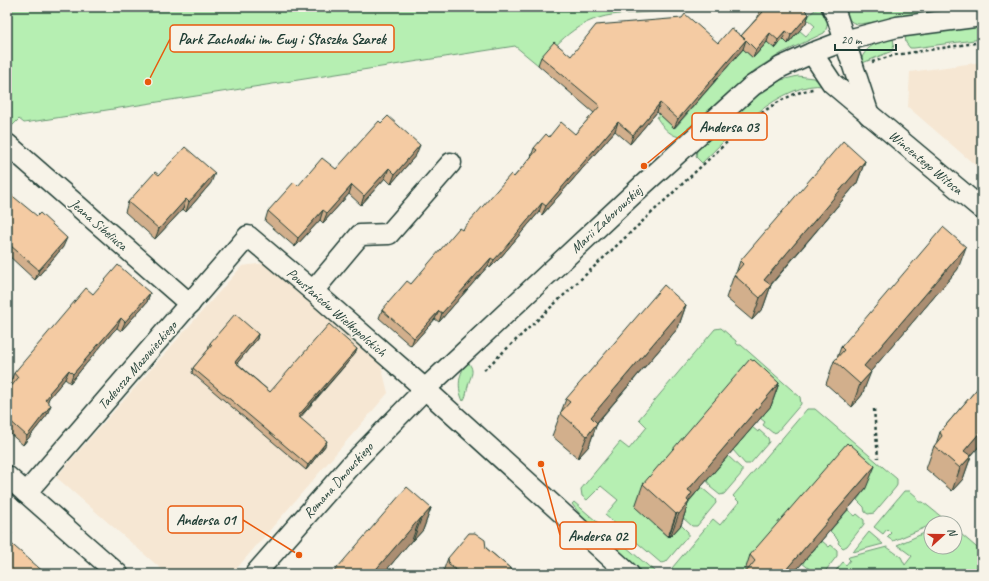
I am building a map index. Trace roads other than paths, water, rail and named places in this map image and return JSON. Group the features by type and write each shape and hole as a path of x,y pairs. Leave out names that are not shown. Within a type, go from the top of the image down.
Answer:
{"street":[{"path":"832,7 837,16 844,41 870,115"},
{"name":"Marii Zaborowskiej","path":"425,389 481,335 752,86 781,67 844,41 897,28 982,16"},
{"name":"Wincentego Witosa","path":"812,53 832,83 982,209"},
{"name":"Jeana Sibeliusa","path":"7,144 190,304"},
{"path":"313,291 360,235 389,234 451,163"},
{"name":"Powstańców Wielkopolskich","path":"248,236 425,389 629,574"},
{"name":"Tadeusza Mazowieckiego","path":"26,492 248,236"},
{"name":"Romana Dmowskiego","path":"255,574 349,467 425,389"},
{"path":"7,476 118,574"}],"place":[{"name":"Park Zachodni im. Ewy i Staszka Szarek","path":"148,82"},
{"name":"Andersa 03","path":"644,166"},
{"name":"Andersa 02","path":"541,464"},
{"name":"Andersa 01","path":"299,555"}]}
